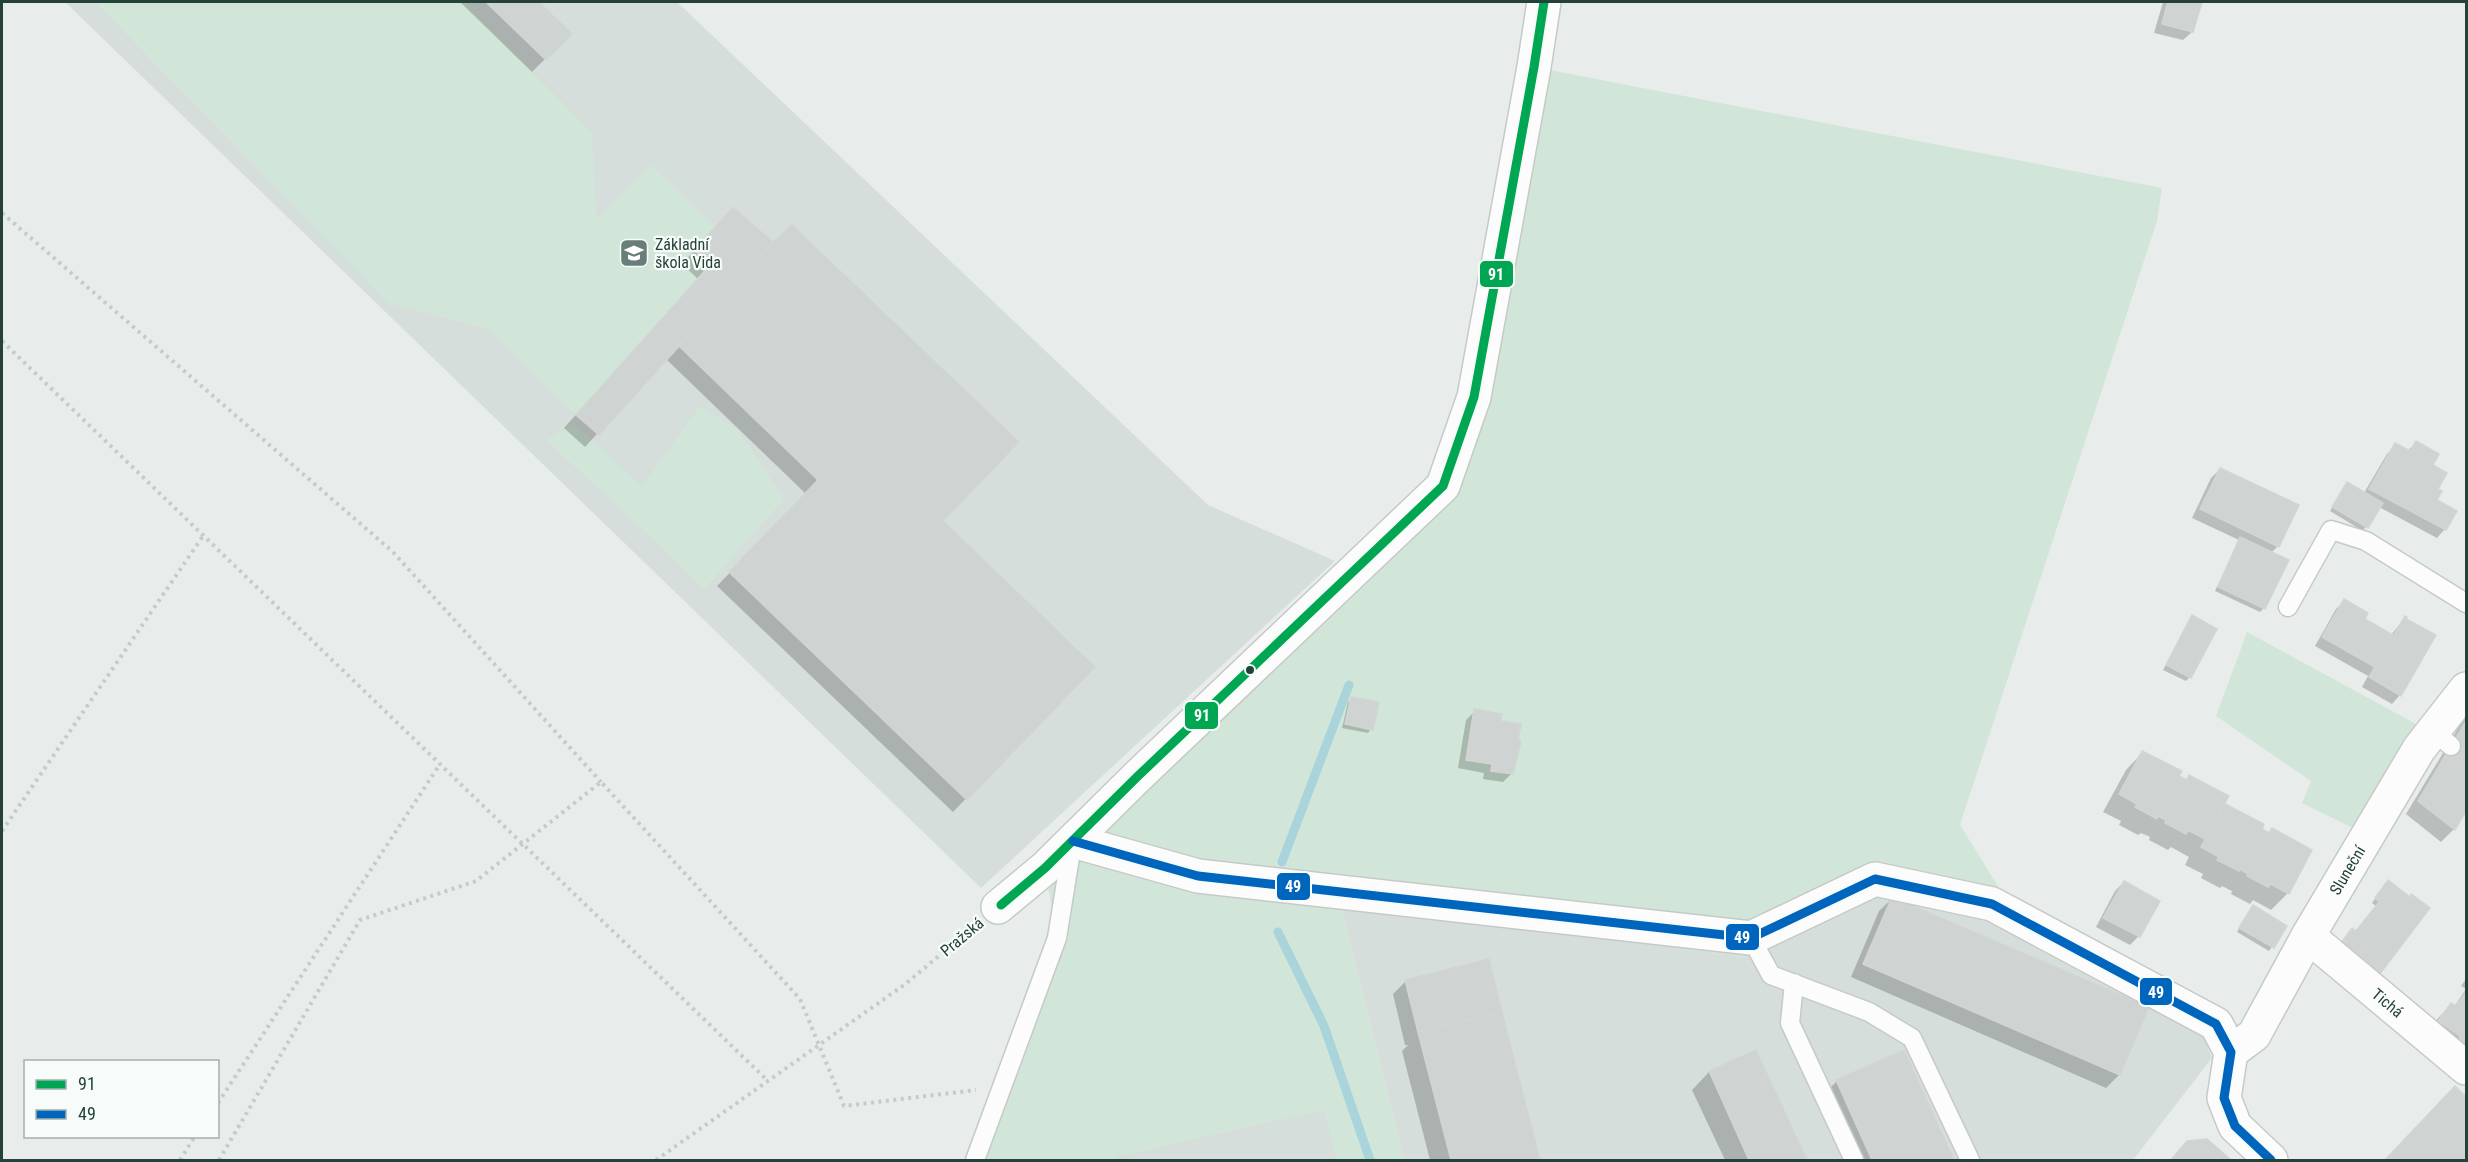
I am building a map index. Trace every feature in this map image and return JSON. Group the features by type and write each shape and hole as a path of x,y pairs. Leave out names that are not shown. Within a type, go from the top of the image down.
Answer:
{"street":[{"name":"Pražská","path":"998,907 1072,841 1443,486 1474,397 1544,2"},
{"name":"Sluneční","path":"2231,1052 2254,1035 2308,936 2419,749 2442,738 2466,689"},
{"path":"1072,841 1198,876 1751,938 1875,879 1992,904 2216,1024 2231,1052 2224,1098 2235,1126 2271,1161"},
{"name":"Tichá","path":"2308,936 2466,1068"}],"lane":[{"path":"2288,607 2331,530 2366,541 2466,603"},
{"path":"975,1161 1057,938 1072,841"},
{"path":"1751,938 1771,975 1869,1012 1912,1038 1970,1161"},
{"path":"1794,983 1790,1023 1854,1161"}],"path":[{"path":"2,213 393,552 800,999 844,1106 1002,1086"},
{"path":"2,341 768,1081"},
{"path":"2,831 203,536"},
{"path":"219,1101 440,764"},
{"path":"219,1161 360,920 476,881 602,782"},
{"name":"Pražská","path":"656,1161 904,985 998,907"},
{"path":"180,1161 194,1138"}],"shaded area":[{"name":"Základní škola Vida","path":"65,2 677,2 1208,505 1335,561 981,888"},
{"path":"1880,885 2026,931 2202,1030 2212,1058 2133,1160 1404,1160 1340,901"},
{"path":"1325,1109 1337,1160 1117,1160 1116,1156"}],"green space":[{"path":"95,2 463,2 592,133 596,220 651,165 731,242 576,415 488,329 389,303"},
{"path":"1534,67 2162,188 2157,221 1960,825 2026,931 1880,885 1746,958 1340,901 1404,1160 1337,1160 1324,1110 1117,1156 1117,1160 975,1160 1057,938 1045,868 1443,486"},
{"path":"700,406 738,430 784,499 704,589 656,541 546,440 574,424 642,487"},
{"path":"2247,632 2418,725 2353,828 2302,803 2311,781 2216,716"}],"building":[{"path":"486,2 539,2 572,34 546,60"},
{"path":"2168,2 2202,2 2193,32 2162,24"},
{"path":"733,207 773,242 599,435 576,415 710,265 694,250"},
{"path":"792,225 1019,442 943,521 1095,667 967,800 729,572 818,480 679,346 773,242"},
{"path":"2416,441 2439,454 2433,465 2447,473 2438,489 2442,491 2437,500 2457,511 2446,530 2369,489 2395,443 2410,451"},
{"path":"2220,468 2299,505 2279,547 2200,509"},
{"path":"2347,482 2383,503 2368,528 2332,507"},
{"path":"2240,537 2289,560 2265,609 2218,587"},
{"path":"2344,599 2368,613 2365,619 2391,634 2394,635 2405,616 2406,619 2436,635 2401,696 2369,677 2375,667 2322,637"},
{"path":"2192,615 2217,629 2191,678 2166,665"},
{"path":"1351,697 1379,702 1373,730 1345,724"},
{"path":"1474,709 1502,714 1501,721 1521,724 1518,740 1521,741 1513,774 1491,771 1492,764 1466,760"},
{"path":"2466,721 2466,811 2455,830 2418,801"},
{"path":"2142,751 2182,771 2179,776 2187,780 2189,775 2229,796 2205,839 2188,830 2186,834 2165,823 2166,820 2158,816 2157,819 2135,807 2137,804 2119,794"},
{"path":"2225,804 2264,824 2262,829 2269,833 2272,828 2312,850 2289,894 2271,884 2268,887 2247,876 2248,874 2240,869 2239,871 2217,860 2219,857 2201,847"},
{"path":"2388,880 2410,897 2411,894 2430,908 2376,979 2339,946 2352,928 2356,931 2379,902 2375,898"},
{"path":"2124,881 2160,901 2140,937 2103,918"},
{"path":"1892,897 2149,1007 2120,1075 1863,964"},
{"path":"2253,905 2287,926 2274,948 2239,928"},
{"path":"1489,959 1502,1012 1418,1032 1405,980"},
{"path":"2466,992 2466,1046 2458,1040 2460,1036 2438,1021 2451,1003 2456,1006"},
{"path":"1502,1012 1540,1160 1451,1160 1418,1032"},
{"path":"1756,1050 1807,1160 1749,1160 1709,1071"},
{"path":"1904,1050 1954,1160 1872,1160 1836,1080"},
{"path":"2455,1086 2466,1097 2466,1160 2385,1160"},
{"path":"2207,1139 2231,1160 2171,1160 2187,1141"}],"waterway":[{"path":"1282,862 1349,685"},
{"path":"1278,932 1324,1026 1370,1160"}],"transit line":[{"name":"91","path":"1001,905 1045,868 1138,776 1443,486 1474,397 1544,2"},
{"name":"49","path":"1073,841 1198,876 1751,938 1875,879 1992,904 2216,1024 2231,1052 2224,1098 2235,1126 2271,1160"}],"place":[{"name":"Základní škola Vida","path":"634,253"}]}
